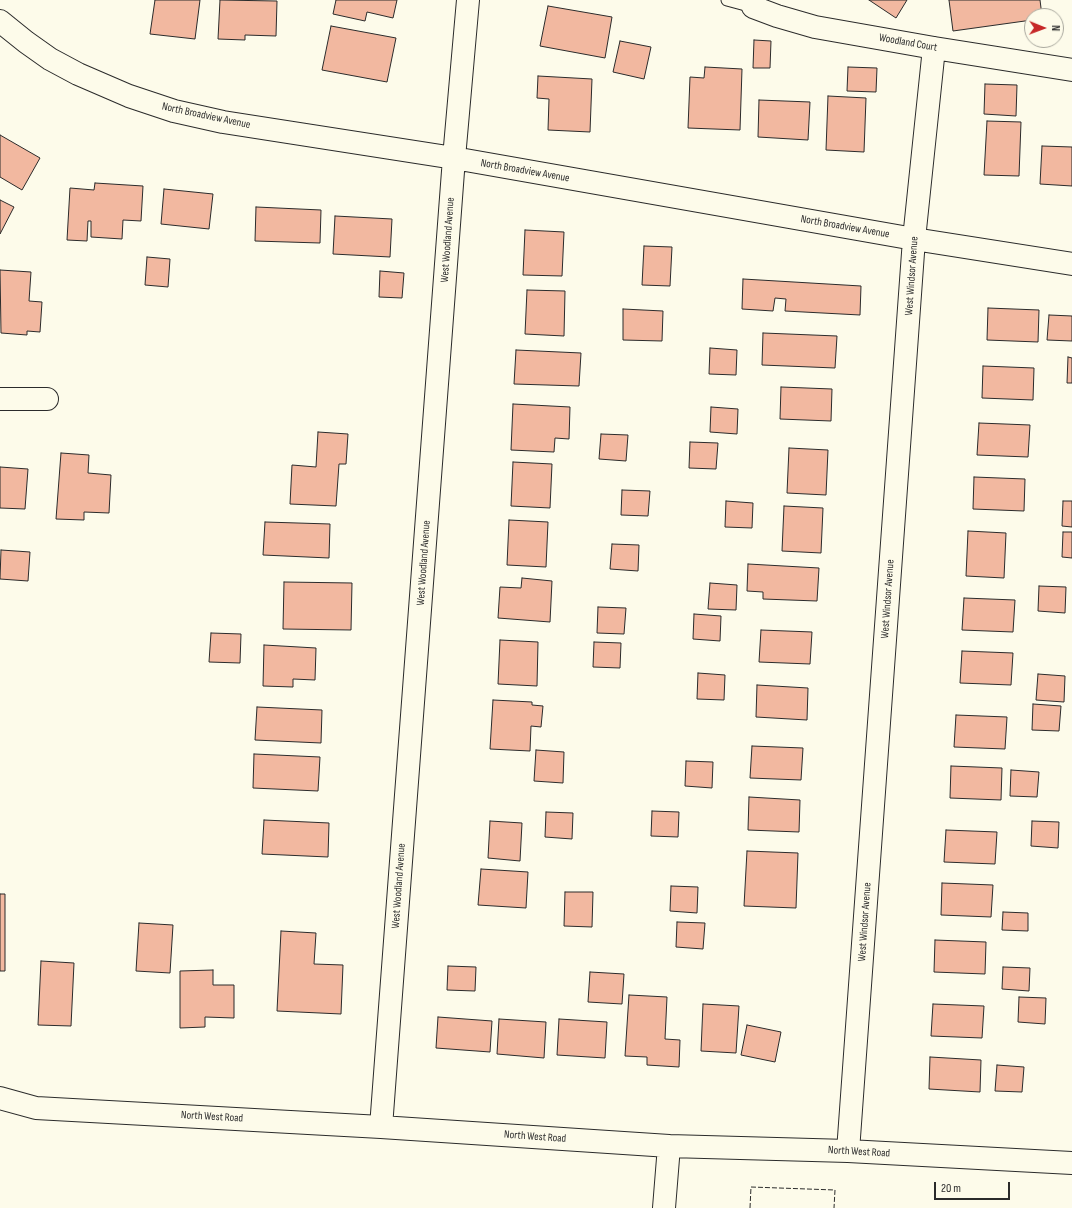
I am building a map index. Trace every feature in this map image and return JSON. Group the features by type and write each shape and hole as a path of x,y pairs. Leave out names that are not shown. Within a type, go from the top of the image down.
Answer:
{"street":[{"name":"West Woodland Avenue","path":"381,1127 454,158 468,0"},
{"name":"Woodland Court","path":"754,3 777,16 815,27 1072,70"},
{"name":"North Broadview Avenue","path":"0,21 50,59 78,74 129,96 174,111 223,122 454,158 914,239 1072,264"},
{"name":"West Windsor Avenue","path":"848,1151 914,239 934,48"},
{"path":"0,399 47,399"},
{"name":"North West Road","path":"0,1098 36,1108 381,1127 669,1146 848,1151 1072,1163"},
{"path":"664,1208 669,1146"}],"lane":[{"path":"727,0 754,3"}],"building":[{"path":"155,0 200,0 195,39 150,34"},
{"path":"220,0 277,1 276,36 245,35 245,40 218,39"},
{"path":"336,0 397,0 393,18 367,12 365,21 333,14"},
{"path":"869,0 907,0 896,18"},
{"path":"949,0 1040,0 1041,8 1024,8 1024,21 953,31"},
{"path":"548,6 612,17 605,58 540,46"},
{"path":"331,26 396,38 387,82 322,70"},
{"path":"754,40 771,41 770,68 753,68"},
{"path":"620,41 651,47 644,79 613,72"},
{"path":"705,67 742,69 740,130 688,128 690,77 704,78"},
{"path":"848,67 877,68 876,92 847,91"},
{"path":"538,76 592,79 590,132 548,130 549,99 537,98"},
{"path":"985,84 1017,85 1016,116 984,114"},
{"path":"828,96 866,98 864,152 826,150"},
{"path":"759,100 810,102 808,140 758,137"},
{"path":"987,121 1021,122 1019,176 984,175"},
{"path":"0,135 40,158 22,190 0,177"},
{"path":"1042,146 1072,147 1072,186 1040,184"},
{"path":"95,183 143,186 141,221 123,220 122,239 91,237 91,221 88,221 87,241 67,240 70,188 94,190"},
{"path":"164,189 213,194 209,229 161,224"},
{"path":"0,200 14,207 0,234"},
{"path":"256,207 321,210 320,243 255,241"},
{"path":"335,216 392,219 390,257 333,254"},
{"path":"525,230 564,232 562,276 523,275"},
{"path":"644,246 672,247 670,286 642,285"},
{"path":"147,257 170,259 168,287 145,285"},
{"path":"0,270 31,272 29,301 42,302 40,332 27,331 27,335 1,333"},
{"path":"380,271 404,273 402,298 379,297"},
{"path":"743,279 861,286 860,315 785,311 786,299 775,298 773,311 742,309"},
{"path":"527,290 565,291 564,336 525,334"},
{"path":"988,308 1039,310 1038,342 987,340"},
{"path":"623,309 663,311 662,341 623,340"},
{"path":"1049,315 1072,316 1072,341 1047,340"},
{"path":"763,333 837,336 835,368 762,365"},
{"path":"710,348 737,350 736,375 709,374"},
{"path":"516,350 581,353 579,386 514,384"},
{"path":"1068,357 1072,358 1072,383 1067,383"},
{"path":"983,366 1034,368 1033,400 982,398"},
{"path":"781,387 832,389 831,421 780,419"},
{"path":"513,404 570,407 569,439 555,438 554,452 511,450"},
{"path":"711,407 738,409 737,434 710,432"},
{"path":"979,423 1030,425 1028,457 977,455"},
{"path":"318,432 348,434 346,464 339,464 336,506 290,504 292,465 316,467"},
{"path":"601,434 628,435 626,461 599,459"},
{"path":"690,442 718,443 716,469 689,468"},
{"path":"789,448 828,450 826,495 787,493"},
{"path":"61,453 89,455 88,473 111,475 109,513 84,512 84,520 56,519"},
{"path":"513,462 552,464 550,508 511,506"},
{"path":"0,467 28,469 25,509 0,508"},
{"path":"974,477 1025,479 1024,511 973,509"},
{"path":"622,490 650,491 648,516 621,515"},
{"path":"726,501 753,503 752,528 725,527"},
{"path":"1063,501 1072,501 1072,527 1062,526"},
{"path":"784,506 823,508 821,553 782,551"},
{"path":"509,520 548,522 546,567 507,565"},
{"path":"265,522 330,524 329,558 263,555"},
{"path":"968,531 1006,533 1004,578 966,576"},
{"path":"1063,532 1072,532 1072,558 1062,557"},
{"path":"612,544 639,545 638,571 610,569"},
{"path":"1,550 30,552 28,581 0,579"},
{"path":"748,564 819,568 817,601 763,599 763,592 747,591"},
{"path":"522,578 552,581 550,622 498,618 500,587 521,588"},
{"path":"284,582 352,583 351,630 283,629"},
{"path":"710,583 737,585 736,610 708,609"},
{"path":"1039,586 1066,587 1065,613 1038,611"},
{"path":"964,598 1015,600 1013,632 962,630"},
{"path":"598,607 626,608 624,634 597,633"},
{"path":"694,614 721,616 720,641 693,639"},
{"path":"761,630 812,632 810,664 759,662"},
{"path":"211,633 241,634 240,663 209,662"},
{"path":"500,640 538,642 537,686 498,684"},
{"path":"594,642 621,643 620,668 593,667"},
{"path":"264,645 316,648 315,680 293,679 293,687 263,686"},
{"path":"962,651 1013,653 1011,685 960,683"},
{"path":"698,673 725,675 724,700 697,699"},
{"path":"1038,674 1065,676 1064,702 1036,700"},
{"path":"757,685 808,688 807,720 756,717"},
{"path":"493,700 532,702 532,705 543,706 541,727 531,726 530,751 490,749"},
{"path":"1033,704 1061,706 1059,731 1032,730"},
{"path":"257,707 322,710 321,743 255,740"},
{"path":"956,715 1007,717 1005,749 954,747"},
{"path":"752,746 803,748 801,780 750,778"},
{"path":"536,750 564,752 563,783 534,781"},
{"path":"254,754 320,757 318,791 253,788"},
{"path":"686,761 713,762 712,788 685,786"},
{"path":"951,766 1002,768 1001,800 950,798"},
{"path":"1011,770 1039,772 1037,797 1010,796"},
{"path":"749,797 800,800 799,832 748,830"},
{"path":"652,811 679,812 678,837 651,836"},
{"path":"546,812 573,813 572,839 545,837"},
{"path":"264,820 329,823 328,857 262,854"},
{"path":"490,821 522,823 520,861 488,858"},
{"path":"1032,821 1059,822 1058,848 1031,846"},
{"path":"946,830 997,832 995,864 944,862"},
{"path":"747,851 798,853 796,908 744,906"},
{"path":"481,869 528,872 526,908 478,905"},
{"path":"942,883 993,885 991,917 941,915"},
{"path":"671,886 698,887 697,913 670,911"},
{"path":"565,892 593,892 592,927 564,926"},
{"path":"0,894 5,894 5,971 0,971"},
{"path":"1003,912 1028,913 1028,931 1002,930"},
{"path":"677,922 705,923 703,949 676,947"},
{"path":"139,923 173,925 170,973 136,971"},
{"path":"281,931 316,933 314,964 343,965 341,1014 277,1011"},
{"path":"935,940 986,942 985,974 934,972"},
{"path":"41,961 74,963 71,1026 38,1025"},
{"path":"448,966 476,967 475,991 447,990"},
{"path":"1003,967 1030,968 1029,991 1002,989"},
{"path":"213,970 213,985 234,985 234,1018 205,1017 205,1027 180,1028 180,971"},
{"path":"590,972 624,974 622,1004 588,1002"},
{"path":"629,995 667,997 665,1039 680,1040 679,1067 647,1065 647,1057 625,1056"},
{"path":"1019,997 1046,998 1045,1024 1018,1022"},
{"path":"703,1004 739,1006 736,1053 701,1051"},
{"path":"933,1004 984,1006 982,1038 931,1036"},
{"path":"438,1017 492,1021 490,1052 436,1048"},
{"path":"499,1019 546,1022 544,1058 497,1054"},
{"path":"559,1019 607,1022 605,1058 557,1055"},
{"path":"747,1025 781,1032 775,1062 741,1055"},
{"path":"930,1057 981,1060 980,1092 929,1089"},
{"path":"997,1065 1024,1067 1022,1092 995,1091"}],"fence":[{"path":"750,1208 751,1187 835,1190 834,1208"}]}
